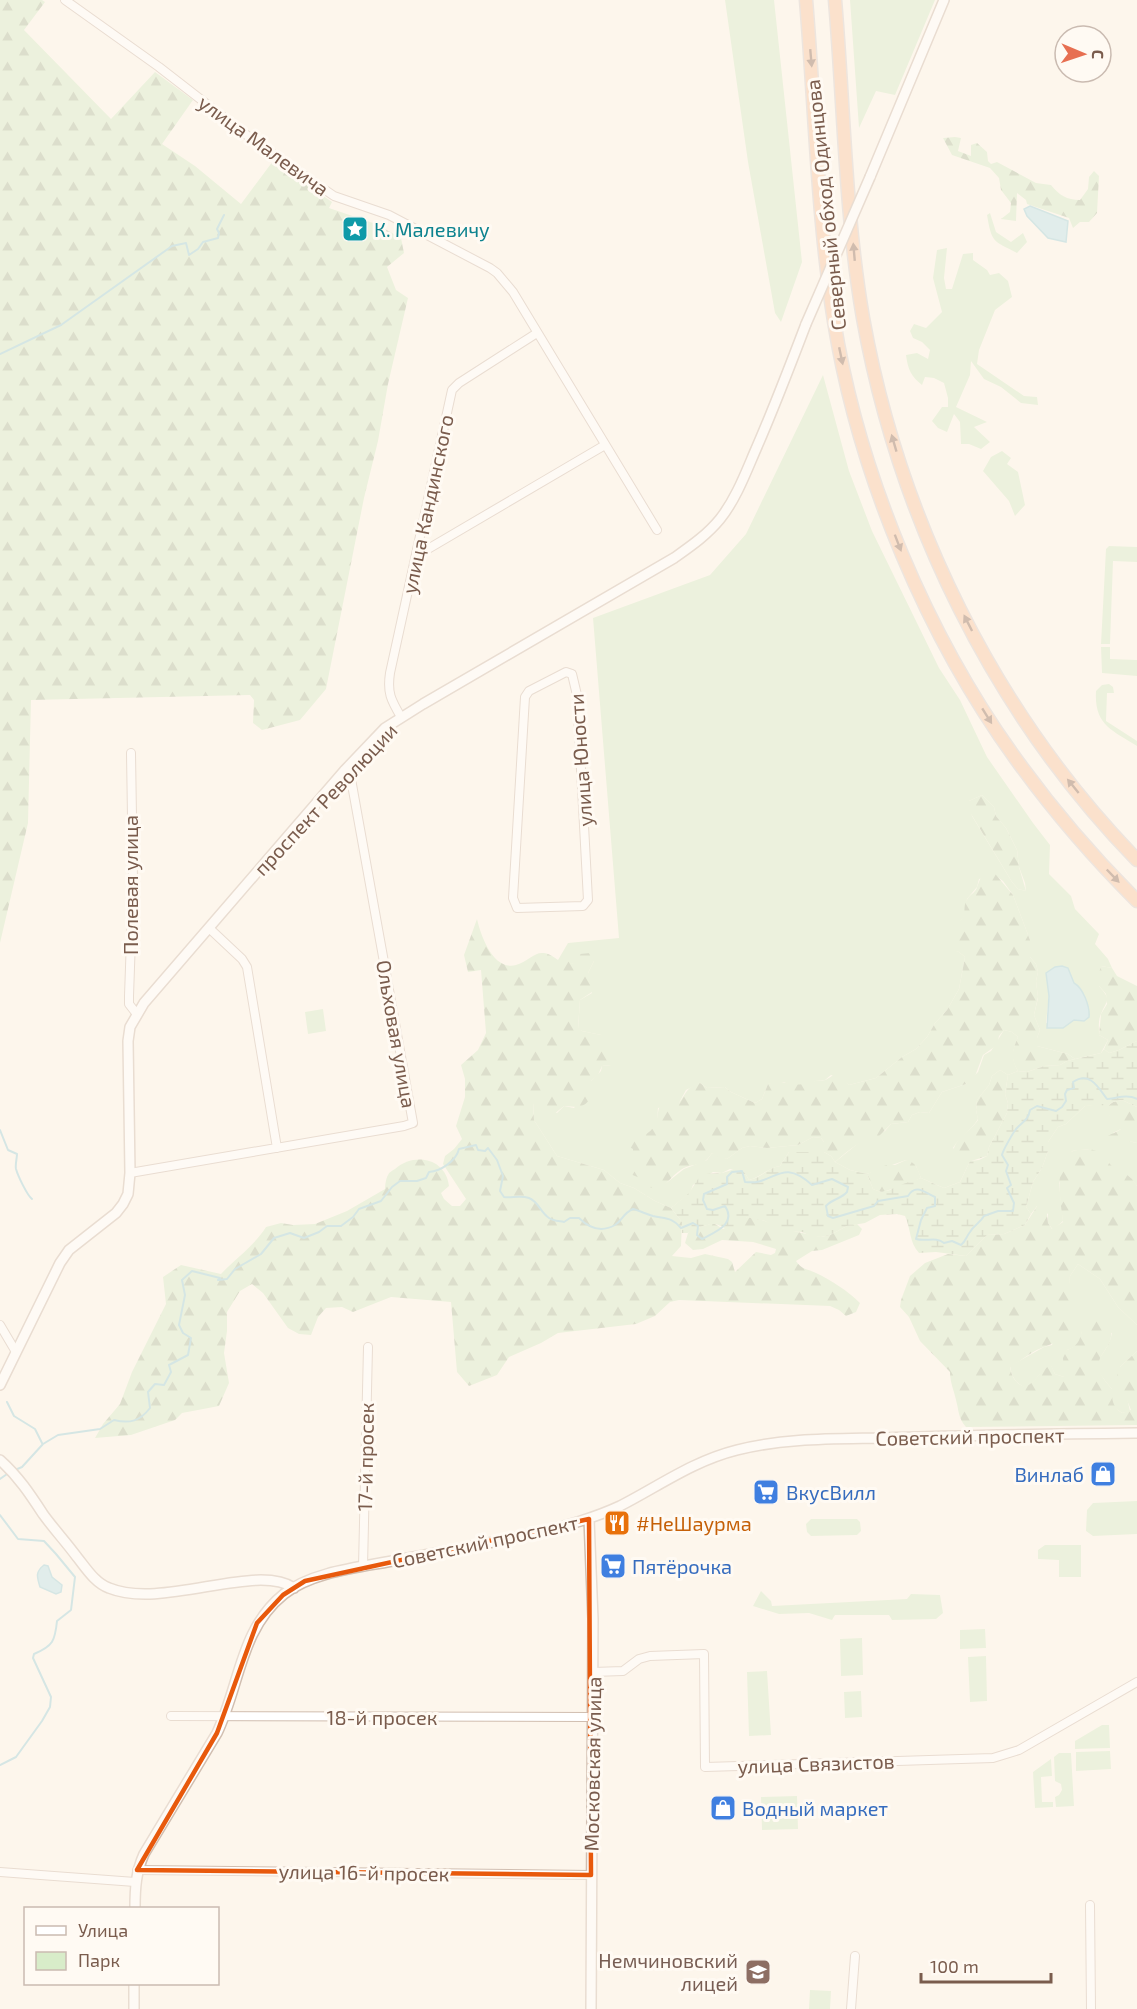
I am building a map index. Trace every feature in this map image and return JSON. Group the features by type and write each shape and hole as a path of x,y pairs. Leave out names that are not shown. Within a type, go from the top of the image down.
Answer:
{"highway":[{"name":"Северный обход Одинцова","path":"806,0 827,271 834,323 870,464 902,552 940,633 972,692 1020,766 1089,851 1137,901"},
{"name":"Северный обход Одинцова","path":"835,0 856,268 863,318 897,456 928,541 992,668 1044,749 1137,860"}],"street":[{"name":"улица Малевича","path":"65,0 159,67 258,143 334,196 389,215 498,273 513,292 657,530"},
{"name":"проспект Революции","path":"0,1385 60,1263 69,1250 116,1213 128,1194 130,1173 128,1048 130,1027 136,1013 345,770 385,728 654,570 697,542 720,518 744,476 777,401 806,324 944,0"},
{"name":"улица Кандинского","path":"401,717 390,700 388,686 452,390 459,383 537,333"},
{"path":"416,556 605,445"},
{"name":"улица Юности","path":"569,672 572,674 577,695 589,893 586,904 583,906 517,908 513,898 516,857 526,694 563,673 569,672"},
{"name":"Полевая улица","path":"131,753 133,887 129,1004 136,1013"},
{"name":"Ольховая улица","path":"130,1173 413,1123 351,779 345,770"},
{"path":"209,928 242,959 247,968 277,1148"},
{"path":"0,1325 16,1352"},
{"name":"17-й просек","path":"363,1567 368,1347"},
{"name":"Советский проспект","path":"135,1907 137,1870 144,1854 202,1760 225,1717 249,1639 257,1623 268,1610 294,1588 317,1577 500,1540 589,1519 621,1505 704,1460 747,1447 797,1440 950,1435 1137,1433"},
{"path":"2,1462 16,1475 44,1516 87,1570 99,1583 109,1588 122,1592 152,1595 272,1580 286,1583 294,1588"},
{"name":"Московская улица","path":"589,1519 593,1597 591,2009"},
{"name":"улица Связистов","path":"593,1672 623,1671 639,1659 650,1656 704,1654 705,1767 993,1758 1019,1750 1137,1682"},
{"name":"18-й просек","path":"171,1716 592,1717"},
{"name":"улица 16-й просек","path":"137,1870 591,1875"},
{"path":"0,1872 135,1882"},
{"path":"1090,1905 1091,2009"},
{"path":"851,2009 855,1956"},
{"path":"134,1985 134,2009"}],"highlighted area":[{"path":"589,1519 591,1875 137,1870 217,1733 257,1623 283,1595 305,1581"}],"green space":[{"path":"0,0 42,0 45,2 24,30 111,119 155,72 193,100 162,144 195,166 241,204 273,161 332,202 329,208 376,224 401,238 404,253 387,267 396,290 408,298 364,498 326,689 300,720 262,730 253,723 254,700 250,695 31,700 28,823 0,943"},
{"path":"725,0 774,0 802,262 781,322 775,313 748,162"},
{"path":"850,0 935,0 895,95 876,91 859,128"},
{"path":"943,138 961,138 958,151 971,156 971,145 977,143 987,152 988,161 991,164 997,162 1036,183 1051,185 1060,194 1071,199 1080,200 1088,189 1089,177 1094,171 1099,176 1097,213 1089,222 1080,222 1073,228 1069,218 1027,204 1026,200 1017,193 1016,221 1001,219 1010,212 1011,203 1001,190 999,178 990,168 952,155"},
{"path":"990,213 996,232 1011,242 1023,233 1027,242 1017,253 998,243 992,236 987,215"},
{"path":"947,248 944,278 946,289 952,289 963,254 973,253 973,260 990,275 999,273 1008,281 1012,297 995,310 979,350 977,364 1024,396 1037,397 1038,405 1021,403 1001,387 984,379 971,361 970,375 956,407 987,422 974,427 990,442 981,449 969,444 961,444 960,422 954,414 947,432 938,428 932,421 942,407 948,407 944,383 925,377 922,385 911,372 906,355 917,353 928,359 930,350 922,342 913,338 910,331 914,324 926,328 942,312 933,278 937,250"},
{"path":"823,375 849,471 872,531 939,668 960,700 987,757 1050,845 1049,874 1071,896 1075,909 1099,934 1095,944 1108,959 1112,968 1101,966 1099,986 1107,1000 1099,1019 1099,1035 1108,1040 1101,1053 1075,1059 1068,1054 1037,1046 1040,1030 1034,1015 1038,998 1036,981 1038,972 1036,964 1030,957 1030,940 1013,895 1003,881 996,876 979,879 977,887 967,899 965,915 960,922 951,949 965,957 959,989 947,1010 916,1049 876,1078 849,1085 831,1075 825,1080 808,1085 791,1086 784,1082 768,1084 762,1099 755,1103 725,1087 707,1088 700,1083 686,1090 679,1103 658,1108 657,1124 633,1149 633,1158 665,1184 684,1169 707,1160 712,1153 727,1159 742,1148 750,1146 767,1148 798,1145 813,1137 821,1138 824,1142 824,1152 789,1152 780,1166 749,1180 745,1173 730,1169 722,1173 713,1172 693,1185 690,1193 671,1208 620,1183 604,1170 557,1156 534,1120 533,1101 557,1113 564,1106 574,1108 590,1087 591,1081 601,1071 602,1066 611,1065 608,1045 601,1035 578,1029 580,1000 592,993 588,973 594,961 571,964 558,960 568,943 619,938 593,618 710,575 746,534","holes":["982,795 994,807 996,816 1006,828 1017,850 1026,891 1018,889 1012,882 972,816 969,801","1049,995 1074,1020 1063,1028 1046,1023"]},
{"path":"1002,451 1011,458 1007,464 1018,472 1025,505 1015,516 1009,501 983,471 991,457"},
{"path":"1109,546 1137,547 1137,562 1113,561 1110,644 1101,644 1106,549"},
{"path":"1101,647 1110,647 1110,659 1137,660 1137,676 1102,673"},
{"path":"1109,684 1113,687 1114,693 1107,693 1106,721 1137,741 1137,746 1106,725 1098,712 1096,691 1102,685"},
{"path":"982,795 994,807 996,816 1006,828 1017,850 1026,891 1018,889 1012,882 968,809 969,801"},
{"path":"991,869 1013,895 1030,940 1030,957 1036,964 1038,972 1036,981 1038,997 1034,1015 1040,1030 1037,1046 1068,1054 1075,1059 1060,1065 1044,1066 1027,1072 1018,1071 1013,1054 1018,1037 1004,1030 999,1036 997,1045 983,1055 974,1079 942,1092 929,1113 920,1112 912,1115 908,1122 891,1124 878,1137 861,1142 835,1162 824,1152 824,1142 821,1138 813,1137 798,1145 742,1148 727,1159 712,1153 702,1163 681,1170 660,1191 644,1185 640,1178 625,1172 626,1164 633,1158 633,1149 626,1145 637,1133 645,1135 651,1131 663,1100 679,1103 687,1091 696,1084 700,1083 707,1088 725,1087 755,1103 762,1099 768,1084 776,1081 804,1084 825,1080 838,1073 849,1085 876,1078 916,1049 947,1010 959,989 965,957 951,950 947,942 953,926 964,916 968,898 976,890 983,874"},
{"path":"477,919 489,951 501,963 516,965 540,953 568,961 571,964 576,962 580,954 590,953 594,956 588,973 594,980 595,990 580,1000 578,1028 606,1036 614,1062 611,1065 602,1066 598,1075 591,1081 592,1096 583,1106 564,1106 553,1115 545,1116 533,1103 534,1120 557,1156 604,1170 620,1183 671,1208 682,1222 681,1246 672,1256 691,1258 705,1254 728,1259 732,1262 735,1272 756,1252 771,1255 776,1249 753,1242 722,1240 703,1249 693,1250 685,1243 688,1233 710,1224 723,1229 747,1217 821,1237 857,1224 862,1229 859,1235 822,1250 812,1251 796,1261 803,1268 828,1279 845,1290 860,1303 856,1312 846,1316 830,1306 679,1300 670,1302 655,1316 636,1324 558,1333 509,1357 497,1375 469,1386 457,1372 451,1302 391,1297 353,1312 342,1307 326,1308 318,1317 311,1335 299,1334 288,1328 263,1293 252,1284 240,1291 227,1312 224,1353 229,1383 219,1406 182,1413 175,1420 131,1435 95,1438 103,1424 120,1404 132,1372 166,1304 163,1277 181,1265 221,1274 251,1246 266,1227 281,1223 315,1224 347,1211 385,1189 389,1173 411,1161 428,1161 442,1169 449,1186 441,1193 452,1206 460,1206 466,1199 443,1164 445,1156 462,1139 456,1126 465,1097 465,1079 461,1065 478,1050 486,1033 481,970 468,972 464,955"},
{"path":"1101,966 1112,968 1117,976 1137,986 1137,1041 1109,1053 1104,1049 1108,1040 1099,1035 1101,1014 1107,1004 1106,994 1099,986 1098,976"},
{"path":"323,1009 326,1031 308,1034 305,1012"},
{"path":"1004,1030 1018,1037 1013,1055 1018,1071 1008,1075 1000,1070 992,1076 989,1085 977,1100 978,1119 953,1148 970,1161 960,1182 944,1188 921,1178 916,1166 906,1160 867,1174 850,1170 835,1162 861,1141 885,1131 891,1124 908,1122 912,1115 920,1112 929,1113 942,1092 966,1084 978,1072 984,1055 991,1051"},
{"path":"1137,1041 1137,1107 1122,1100 1109,1105 1085,1106 1066,1124 1058,1127 1048,1142 1048,1151 1042,1168 1033,1182 1026,1207 1031,1214 1025,1225 1004,1234 987,1235 966,1256 936,1252 919,1253 913,1244 905,1216 897,1214 880,1215 865,1223 847,1226 821,1237 802,1232 782,1231 765,1221 747,1217 733,1229 713,1224 682,1233 682,1222 671,1208 689,1193 698,1179 705,1174 722,1173 738,1168 749,1180 780,1166 789,1152 824,1152 835,1162 850,1170 867,1174 873,1189 881,1192 921,1178 944,1188 960,1182 970,1161 987,1156 989,1147 1007,1113 1008,1103 1005,1094 1008,1075 1044,1066 1060,1065 1067,1061 1101,1053 1104,1049 1109,1053 1113,1052"},
{"path":"1000,1070 1008,1075 1005,1094 1008,1103 1007,1113 989,1147 987,1156 959,1165 952,1159 955,1145 978,1120 977,1100 989,1085 992,1076"},
{"path":"1122,1100 1137,1107 1137,1143 1127,1142 1109,1151 1105,1148 1105,1140 1121,1129 1121,1119 1112,1119 1109,1115 1109,1105"},
{"path":"1109,1105 1109,1115 1121,1119 1121,1129 1113,1133 1123,1142 1137,1143 1137,1186 1130,1177 1113,1169 1107,1160 1090,1149 1072,1151 1059,1183 1063,1221 1053,1230 1048,1223 1048,1214 1037,1206 1031,1214 1026,1207 1033,1182 1042,1168 1048,1151 1048,1142 1058,1127 1066,1124 1085,1106"},
{"path":"1090,1149 1106,1154 1110,1164 1131,1178 1137,1186 1137,1325 1118,1307 1100,1279 1078,1264 1070,1276 1069,1292 1073,1319 1070,1331 1058,1341 1035,1351 1010,1367 1014,1379 1025,1387 1051,1365 1055,1374 1064,1377 1063,1358 1067,1350 1078,1342 1084,1322 1097,1319 1106,1321 1110,1323 1111,1334 1099,1361 1099,1368 1112,1389 1114,1405 1122,1413 1131,1410 1117,1376 1120,1367 1137,1351 1137,1425 966,1427 961,1421 950,1372 920,1341 909,1317 900,1307 910,1276 925,1263 948,1254 966,1256 987,1235 1004,1234 1025,1225 1037,1206 1046,1205 1048,1223 1052,1229 1063,1222 1060,1195 1062,1165 1065,1157 1071,1152"},
{"path":"906,1160 914,1164 921,1178 883,1192 873,1189 867,1174 886,1165 895,1165"},
{"path":"1078,1264 1100,1279 1118,1307 1137,1325 1137,1351 1120,1367 1130,1411 1122,1413 1114,1407 1112,1389 1099,1371 1099,1360 1112,1333 1082,1331 1078,1343 1067,1350 1064,1377 1055,1374 1051,1366 1026,1388 1017,1382 1012,1373 1010,1366 1052,1345 1068,1292 1070,1276"},
{"path":"1137,1501 1137,1534 1093,1536 1086,1531 1087,1510 1093,1503"},
{"path":"811,1519 857,1519 860,1522 861,1531 857,1535 811,1536 807,1532 806,1524"},
{"path":"1045,1545 1081,1545 1081,1577 1059,1577 1059,1560 1038,1559 1038,1550"},
{"path":"761,1591 771,1601 772,1606 907,1599 911,1594 940,1595 943,1613 936,1619 892,1620 889,1615 835,1615 832,1620 809,1613 779,1614 753,1606"},
{"path":"985,1629 986,1648 960,1649 960,1630"},
{"path":"862,1638 863,1675 841,1676 840,1639"},
{"path":"986,1656 987,1701 970,1702 968,1657"},
{"path":"767,1671 771,1735 749,1736 747,1672"},
{"path":"861,1691 862,1717 845,1718 844,1692"},
{"path":"1102,1725 1109,1725 1110,1748 1075,1749 1075,1741"},
{"path":"1110,1751 1111,1769 1076,1771 1076,1752"},
{"path":"1059,1753 1071,1753 1074,1806 1056,1807 1055,1797 1062,1790 1061,1784 1055,1781 1054,1757"},
{"path":"1051,1759 1052,1776 1041,1777 1042,1802 1053,1802 1053,1807 1035,1808 1033,1772"},
{"path":"797,1796 798,1829 762,1830 761,1797"},
{"path":"810,1990 831,1991 830,2009 809,2009"}],"water":[{"path":"1030,206 1068,221 1066,242 1048,238 1027,216 1024,209"},
{"path":"1055,967 1068,968 1074,983 1083,993 1089,1017 1084,1021 1074,1020 1063,1028 1047,1028 1049,996 1046,973"},
{"path":"44,1565 48,1566 52,1577 62,1585 61,1592 56,1594 40,1587 38,1575"}],"waterway":[{"path":"0,354 61,325 172,246 186,243 189,255 203,242 218,238 217,229 224,215"},
{"path":"15,1470 22,1467 43,1444 58,1435 100,1429 114,1420 125,1422 138,1419 150,1408 148,1392 155,1384 164,1385 171,1372 169,1365 188,1355 191,1338 183,1333 179,1325 185,1295 182,1280 192,1271 220,1278 218,1280 227,1279 235,1269 261,1254 274,1238 290,1233 304,1238 327,1226 341,1226 359,1209 381,1201 400,1181 417,1181 426,1178 429,1172 447,1165 455,1158 459,1149 476,1145 478,1150 485,1151 488,1148 497,1160 503,1176 500,1191 504,1197 529,1198 546,1216 556,1221 564,1222 570,1218 579,1218 591,1227 605,1229 615,1225 633,1209 671,1220 681,1228 693,1223 698,1226 697,1235 702,1239 723,1227 728,1218 725,1206 713,1210 707,1209 703,1200 704,1194 727,1184 727,1177 732,1172 742,1171 745,1182 764,1180 785,1172 801,1177 812,1185 832,1179 848,1187 845,1194 826,1206 828,1216 833,1218 874,1206 878,1201 908,1196 914,1190 924,1191 935,1197 935,1206 927,1208 916,1239 938,1240 944,1243 952,1241 961,1245 984,1216 998,1211 1013,1211 1014,1203 1007,1188 1011,1185 1006,1171 1008,1165 1002,1155 1016,1129 1027,1119 1030,1110 1037,1106 1056,1111 1066,1101 1067,1090 1074,1088 1073,1082 1084,1078 1093,1082 1107,1099 1126,1097 1137,1099"},
{"path":"0,1130 8,1150 17,1154 16,1169 32,1199"},
{"path":"7,1402 14,1416 35,1429 42,1443"},
{"path":"0,1479 10,1472"},
{"path":"0,1515 18,1539 44,1541 75,1577 71,1610 57,1621 52,1642 34,1654 33,1658 51,1697 50,1707 16,1757 0,1765"}],"place":[{"name":"К. Малевичу","path":"355,229"},
{"name":"Винлаб","path":"1103,1474"},
{"name":"ВкусВилл","path":"766,1492"},
{"name":"#НеШаурма","path":"617,1523"},
{"name":"Пятёрочка","path":"613,1566"},
{"name":"Водный маркет","path":"723,1808"},
{"name":"Немчиновский лицей","path":"758,1972"}]}
